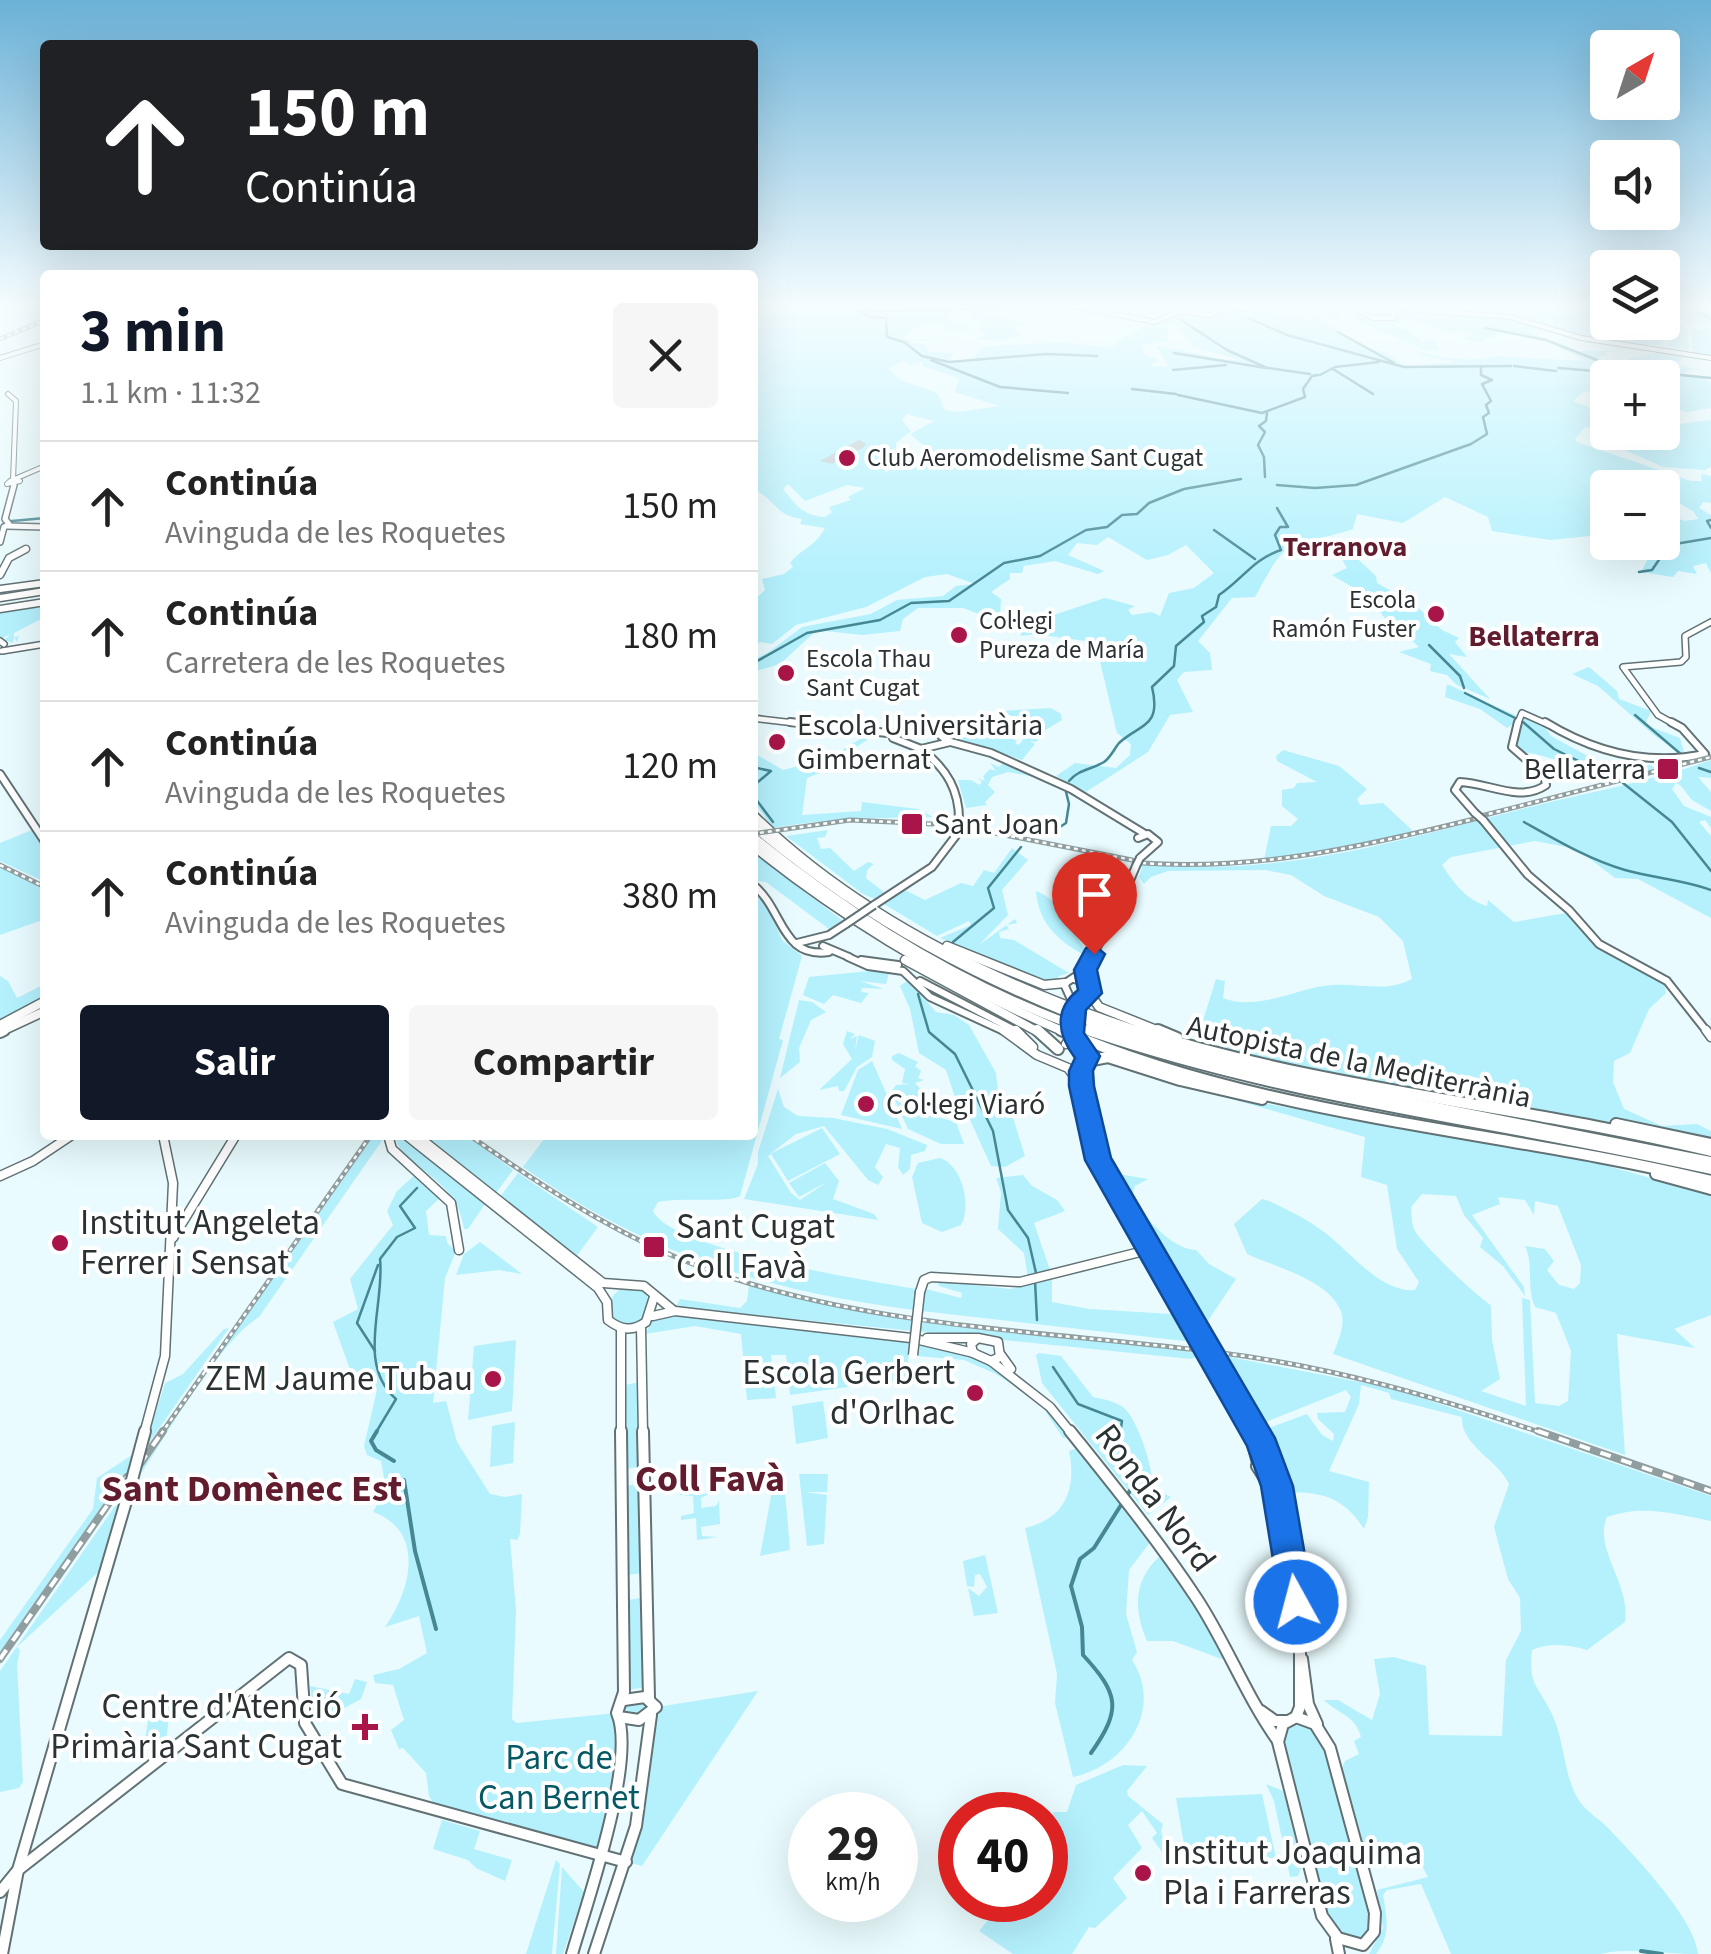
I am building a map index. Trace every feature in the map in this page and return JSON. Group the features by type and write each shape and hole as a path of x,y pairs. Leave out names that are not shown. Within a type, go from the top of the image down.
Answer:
{"highway":[{"path":"1,569 9,558 26,549"},
{"path":"0,597 14,587 40,591"},
{"path":"0,597 40,593"},
{"path":"0,597 40,593"},
{"path":"758,816 801,858 871,906 958,958 1073,1008 1192,1048 1290,1072 1711,1148"},
{"name":"Autopista de la Mediterrània","path":"758,830 832,890 902,935 1026,997 1128,1035 1266,1074 1553,1128 1711,1168"},
{"name":"Autopista de la Mediterrània","path":"758,841 824,894 912,950 992,991 1100,1035 1189,1063 1302,1091 1666,1159"},
{"path":"758,851 927,974 1044,1034 1060,1048"},
{"path":"871,906 916,932 1040,984 1056,987 1070,981"},
{"path":"858,926 977,992 1108,1046 1227,1084 1341,1110"},
{"path":"1086,992 1099,1008 1170,1035 1290,1072"},
{"path":"0,1030 40,1010"},
{"path":"1085,1064 1108,1057 1228,1092 1512,1138 1711,1181"},
{"path":"1512,1138 1711,1189"},
{"path":"1666,1159 1711,1168"}],"main road":[{"path":"904,736 926,726 940,740"},
{"path":"871,906 932,866 958,833"},
{"path":"834,952 848,957"}],"street":[{"path":"0,542 14,482 16,401 10,396"},
{"path":"14,482 40,468"},
{"path":"5,524 40,527"},
{"path":"1711,622 1686,636 1686,657 1671,663 1623,667 1658,715 1682,728 1706,750 1705,754 1676,761 1639,761 1585,743 1529,714 1518,719 1512,747 1544,775 1546,785 1539,791 1524,793 1472,782 1457,784 1455,790 1532,878 1600,944 1667,982 1711,1037"},
{"path":"40,642 2,642 1,652 40,643"},
{"path":"758,720 904,736 920,750 929,752 948,775 958,794 958,833"},
{"path":"929,752 940,740 950,742 991,753 1047,777 1129,825 1140,839 1142,856"},
{"path":"1,781 40,835"},
{"path":"1086,992 1086,970 1110,924 1124,914 1123,897 1142,856 1158,841 1140,839"},
{"path":"758,888 768,896 784,933 794,943 834,952"},
{"path":"1110,924 1105,906 1123,897"},
{"path":"1114,902 1124,907"},
{"path":"816,946 871,906"},
{"path":"1106,913 1118,917"},
{"path":"848,957 900,965 940,994 1019,1032 1042,1054 1077,1045"},
{"path":"848,957 872,967 904,970 936,1000 997,1026 1040,1056 1068,1068 1081,1086 1098,1160 1251,1434 1260,1454 1256,1469 1269,1472"},
{"path":"1081,1086 1087,1053 1072,1035 1072,1002 1064,990 1086,970"},
{"path":"1070,981 1086,992"},
{"path":"1072,1002 1086,992"},
{"path":"1059,1062 1060,1048 1072,1035"},
{"path":"1068,1068 1085,1064"},
{"path":"0,1176 29,1164 65,1140"},
{"path":"2,1954 5,1896 18,1870 165,1356 172,1164 165,1140"},
{"path":"172,1239 233,1140"},
{"path":"389,1140 392,1149 448,1199 456,1217 460,1250"},
{"path":"412,1140 598,1288 608,1302 608,1320 621,1330 641,1327 649,1698 656,1708 650,1715 632,1721 618,1716"},
{"name":"Ronda Nord","path":"422,1140 603,1283 644,1286 674,1311"},
{"path":"913,1356 920,1288 934,1274 1001,1283 1029,1280 1148,1250"},
{"path":"608,1302 625,1286"},
{"path":"652,1317 654,1297"},
{"name":"Ronda Nord","path":"641,1327 652,1317 674,1311 911,1338 996,1341 1007,1366 1061,1414 1169,1555 1214,1619 1257,1704 1270,1719 1310,1720 1321,1730"},
{"path":"572,1954 601,1856 620,1764 623,1727 618,1716 624,1700 621,1330"},
{"name":"Ronda Nord","path":"911,1338 991,1360 1050,1407 1126,1497"},
{"path":"974,1353 972,1344 978,1338"},
{"path":"1208,1354 1260,1438 1292,1577 1308,1704 1330,1748 1375,1913 1374,1932 1359,1949 1336,1938"},
{"path":"991,1360 1002,1355"},
{"name":"Ronda Nord","path":"1169,1555 1213,1626 1252,1705 1278,1742"},
{"path":"1301,1653 1300,1708 1278,1742 1322,1916 1336,1938 1339,1954"},
{"path":"18,1870 289,1658 301,1665 305,1724 342,1780 626,1862"},
{"path":"624,1700 649,1698"},
{"path":"594,1954 626,1862 642,1799 650,1715"}],"green space":[{"path":"758,396 939,396 945,410 958,412 999,406 968,396 1578,396 1573,401 1590,408 1590,428 1585,427 1575,439 1577,442 1590,446 1590,450 1659,470 1590,470 1590,536 1551,540 1492,531 1488,517 1445,497 1403,523 1357,514 1353,529 1294,545 1276,561 1255,597 1232,598 1198,641 1210,653 1212,670 1184,672 1177,680 1193,712 1170,715 1148,752 1086,792 1056,776 1075,763 1116,768 1130,755 1131,744 1117,733 1097,649 1092,642 1035,634 1021,636 1020,630 1032,622 1105,598 1135,606 1128,610 1132,615 1152,612 1160,616 1169,593 1194,588 1214,573 1186,545 1147,560 1108,537 1097,545 1077,543 1068,555 1104,571 1098,574 1055,561 1024,566 1022,573 1010,573 1010,579 991,592 1001,599 1000,616 993,619 963,608 918,608 903,619 900,631 862,635 817,630 780,664 758,671 758,658 802,627 871,614 897,600 943,596 956,586 975,584 947,574 925,577 866,607 796,625 772,644 758,643 758,596 765,590 762,579 784,574 793,567 790,563 825,528 800,524 802,519 780,510 758,493","holes":["907,414 934,421 910,434 932,452 886,472 883,468 896,453 896,443 911,431 902,420","788,484 805,501 847,485 865,488 848,497 851,500 829,507 832,512 825,517 805,512 796,505 783,489"]},
{"path":"1680,396 1711,396 1711,408 1680,410"},
{"path":"1711,420 1711,467 1663,467 1625,450 1680,450 1680,424"},
{"path":"1702,474 1711,476 1711,503 1703,502 1699,508 1711,515 1711,573 1706,563 1693,566 1697,574 1678,571 1673,577 1641,572 1647,560 1680,560 1680,519 1698,519 1680,504 1680,477 1701,481"},
{"path":"1350,552 1376,576 1377,583 1414,604 1442,630 1459,638 1455,642 1467,657 1449,654 1490,699 1457,685 1447,675 1430,671 1431,664 1399,652 1419,647 1389,622 1375,603 1358,599 1354,588 1332,575 1347,568 1339,554"},
{"path":"40,604 40,620 14,633 13,643 4,640 11,634 0,639 0,611"},
{"path":"1589,667 1617,691 1619,699 1651,711 1648,726 1680,738 1685,755 1655,736 1598,686 1572,674"},
{"path":"1447,684 1537,721 1551,736 1619,773 1650,765 1657,769 1601,784 1563,763 1521,752 1515,745 1517,722 1507,728 1480,709 1445,697"},
{"path":"1051,708 1061,714 1062,720 1039,730 1043,733 1036,742 1030,741 1035,744 1022,760 953,737 973,737 981,725 1019,745 1033,725 1000,711"},
{"path":"871,737 845,755 840,765 807,778 802,815 861,811 862,802 918,809 933,817 834,820 773,828 758,807 758,755 783,770 829,758 860,739"},
{"path":"1283,750 1339,766 1367,789 1357,799 1360,805 1383,803 1413,831 1319,854 1264,860 1271,826 1291,826 1298,819 1282,806 1282,790 1294,788 1297,783 1317,782 1277,761 1276,756"},
{"path":"1711,760 1711,778 1698,777 1711,792 1711,811 1692,800 1680,785 1676,783 1672,789 1684,806 1711,817 1711,828 1705,820 1699,822 1711,836 1711,918 1638,879 1615,878 1577,849 1535,841 1451,857 1442,865 1467,895 1487,906 1488,900 1514,922 1566,913 1598,945 1664,983 1666,993 1649,1009 1630,1053 1614,1061 1613,1082 1624,1109 1662,1126 1697,1124 1711,1131 1711,1141 1403,1088 1221,1047 1215,1034 1200,1030 1216,979 1225,981 1223,998 1237,1002 1264,1001 1333,985 1392,986 1412,979 1403,941 1379,917 1324,896 1291,875 1265,870 1168,871 1144,884 1139,877 1143,864 1245,865 1341,853 1646,780"},
{"path":"990,763 999,767 1003,763 1031,776 1008,772 992,777 988,785 995,792 985,802 987,805 966,808 958,780 971,780 979,785 982,782 978,778 985,781 983,776 990,769 996,771"},
{"path":"32,830 40,842 40,880 0,861 0,843"},
{"path":"828,830 825,837 817,838 821,849 830,848 854,871 868,862 874,864 867,870 866,878 885,893 875,899 863,894 786,836"},
{"path":"1012,848 1028,860 1002,890 1008,915 979,945 1006,925 1009,929 999,932 1000,938 1014,940 1069,973 1059,976 1057,982 1047,982 940,938 971,925 969,921 937,936 884,904 905,890 925,900 961,883 973,886 984,870 994,873"},
{"path":"758,856 843,921 829,929 766,882 758,881"},
{"path":"0,868 40,886 40,921 0,935"},
{"path":"1036,891 1059,908 1086,952 1084,955 1045,921"},
{"path":"758,892 765,899 782,940 802,956 779,1039 783,1040 758,1131"},
{"path":"890,969 886,984 860,981 884,989 862,988 861,992 869,993 861,1003 833,995 824,1004 803,995 809,977"},
{"path":"0,976 8,981 17,998 40,986 40,1000 0,1022"},
{"path":"908,980 936,1012 954,1015 969,1025 996,1073 998,1091 1010,1108 1025,1156 1005,1167 991,1166 966,1111 956,1100 946,1070 919,1053 910,1009 900,986"},
{"path":"799,1000 812,1002 826,1012 811,1020 799,1048 800,1062 780,1078"},
{"path":"847,1031 855,1034 850,1039 857,1036 855,1050 859,1035 875,1041 872,1057 857,1067 844,1091 839,1091 838,1086 819,1090 852,1059 843,1044"},
{"path":"899,1053 918,1062 918,1078 924,1080 915,1083 921,1090 918,1112 922,1100 928,1100 924,1104 929,1110 926,1114 956,1122 964,1144 941,1144 908,1129 891,1092 896,1085 910,1084 902,1083 905,1069 892,1060"},
{"path":"872,1061 902,1129 841,1115 858,1070"},
{"path":"778,1089 784,1107 798,1116 833,1118 887,1129 927,1145 925,1151 911,1155 910,1169 903,1175 898,1167 900,1148 886,1144 875,1167 883,1177 878,1185 868,1180 824,1126 796,1134 770,1154 822,1128 840,1154 788,1181 771,1154 768,1156 791,1193 800,1200 827,1182 799,1197 789,1183 825,1163 839,1181 833,1199 874,1214 878,1220 744,1199 758,1164 758,1152"},
{"path":"1221,1096 1572,1156 1711,1195 1711,1315 1674,1329 1695,1348 1617,1334 1625,1455 1333,1354 1343,1320 1333,1299 1312,1282 1247,1254 1234,1224 1262,1199 1318,1227 1378,1278 1402,1289 1415,1290 1419,1282 1397,1249 1387,1185 1361,1177 1365,1137","holes":["1422,1194 1456,1196 1464,1215 1483,1238 1480,1247 1503,1266 1525,1296 1524,1287 1472,1215 1500,1204 1498,1197 1525,1200 1534,1215 1535,1201 1558,1206 1581,1265 1580,1283 1574,1289 1559,1285 1547,1270 1554,1261 1545,1249 1525,1246 1535,1307 1556,1313 1571,1351 1568,1401 1559,1406 1535,1403 1530,1300 1522,1298 1526,1406 1481,1391 1500,1379 1492,1340 1491,1305 1439,1258 1420,1238 1412,1222 1411,1207"]},
{"path":"369,1140 383,1140 259,1317 210,1368 137,1480 139,1469"},
{"path":"396,1140 406,1140 485,1204 468,1229 464,1229 459,1211 441,1184 399,1148"},
{"path":"429,1140 473,1140 513,1170 496,1193"},
{"path":"543,1140 755,1140 740,1196 658,1202 653,1211 668,1225 695,1239 732,1251 916,1289 914,1310 807,1292 709,1264 615,1223 523,1167"},
{"path":"940,1158 954,1169 965,1197 961,1225 942,1232 922,1223 912,1177 918,1163"},
{"path":"518,1173 598,1227 576,1257 500,1197"},
{"path":"1112,1173 1148,1179 1135,1186 1132,1196 1151,1222 1168,1238 1196,1250 1209,1264 1236,1279 1203,1328 1197,1325"},
{"name":"Parc de Can Bernet","path":"415,1175 441,1197 426,1211 429,1235 446,1236 447,1243 456,1251 445,1278 433,1403 446,1401 457,1442 490,1494 522,1494 520,1534 517,1540 510,1539 516,1610 512,1719 516,1723 617,1713 631,1697 657,1707 758,1691 642,1866 626,1862 650,1715 625,1720 602,1851 434,1804 426,1773 403,1748 399,1749 391,1730 404,1720 393,1685 375,1683 373,1675 399,1669 427,1653 419,1616 385,1627 407,1579 407,1547 390,1521 373,1512 386,1489 381,1461 367,1455 364,1446 377,1390 360,1376 353,1378 333,1322 358,1309 350,1279 393,1225 387,1211 397,1191"},
{"path":"1023,1175 1032,1186 1057,1200 1065,1211 1034,1223 1052,1276 1052,1302 1089,1309 1171,1314 1193,1342 922,1311 926,1289 961,1298 962,1293 939,1286 937,1281 1010,1289 1029,1285 1024,1253 998,1229 1001,1192 996,1178"},
{"path":"480,1242 522,1274 499,1270 456,1275 464,1254"},
{"path":"749,1286 896,1317 1180,1349 1201,1355 1191,1359 676,1307 680,1299 740,1308 747,1301"},
{"path":"630,1287 644,1293 650,1307 644,1321 630,1327 616,1321 610,1307 616,1293"},
{"path":"668,1314 911,1338 908,1361 913,1378 790,1395 786,1355 771,1355 776,1398 747,1400 741,1334 695,1326 645,1334 653,1320"},
{"path":"229,1328 144,1450 165,1383 183,1374"},
{"path":"917,1339 968,1353 1006,1373 1039,1401 1076,1437 1063,1438 1040,1403 996,1374 964,1360 917,1356"},
{"name":"ZEM Jaume Tubau","path":"516,1340 512,1411 468,1420 474,1346"},
{"path":"1214,1354 1396,1389 1711,1496 1711,1521 1646,1511 1607,1517 1605,1542 1623,1594 1625,1622 1587,1650 1545,1646 1532,1650 1531,1662 1535,1684 1556,1725 1574,1792 1662,1888 1687,1924 1698,1954 1451,1954 1421,1884 1387,1890 1383,1895 1386,1933 1376,1954 1369,1954 1383,1928 1377,1890 1428,1877 1421,1864 1380,1868 1369,1864 1342,1768 1345,1761 1359,1754 1354,1741 1361,1737 1351,1719 1324,1700 1338,1700 1372,1720 1380,1694 1374,1659 1394,1657 1426,1666 1429,1735 1502,1736 1506,1660 1521,1631 1520,1598 1508,1579 1494,1527 1509,1484 1467,1436 1462,1417 1391,1399 1389,1393 1361,1385 1359,1404 1329,1471 1369,1482 1364,1529 1348,1509 1329,1498 1283,1493 1260,1431 1307,1414 1322,1435 1333,1441 1334,1434 1317,1413 1345,1412 1351,1397 1346,1390 1258,1425"},
{"path":"1036,1355 1061,1356 1093,1397 1123,1407 1144,1445 1152,1488 1171,1497 1148,1515 1042,1383"},
{"path":"641,1382 643,1466 626,1469 624,1385"},
{"path":"823,1401 828,1438 796,1444 792,1406"},
{"name":"ZEM Jaume Tubau","path":"515,1422 513,1463 490,1467 492,1426"},
{"path":"1083,1446 1154,1537 1129,1570 1126,1614 1137,1652 1132,1660 1144,1697 1141,1716 1134,1733 1109,1761 1073,1777 1055,1703 1057,1674 1025,1528 1039,1524 1059,1510 1069,1490 1069,1451"},
{"path":"132,1455 130,1469 0,1654 0,1640 93,1509 97,1478"},
{"path":"695,1473 696,1495 711,1493 701,1498 701,1508 716,1506 719,1501 720,1524 701,1527 702,1536 718,1537 697,1540 696,1518 681,1520 681,1516 694,1513 693,1496 680,1495 679,1480"},
{"path":"799,1474 828,1474 827,1492 805,1492 827,1495 824,1544 807,1546"},
{"path":"642,1483 644,1573 627,1575 626,1486"},
{"path":"772,1491 785,1492 790,1550 760,1556"},
{"path":"123,1504 109,1562 17,1647 23,1782 19,1788 0,1792 0,1671 115,1506"},
{"path":"1164,1553 1227,1661 1173,1641 1147,1641 1139,1617 1141,1583"},
{"path":"985,1555 998,1613 974,1616 968,1588 979,1596 987,1587 980,1574 975,1575 974,1587 967,1586 963,1561"},
{"path":"646,1597 647,1687 628,1690 628,1600"},
{"path":"355,1679 367,1682 361,1699 320,1721 314,1715 310,1686 349,1694"},
{"path":"172,1697 166,1740 144,1746 151,1702"},
{"path":"1301,1722 1313,1727 1325,1745 1370,1910 1369,1933 1362,1941 1346,1941 1326,1919 1283,1750 1286,1728"},
{"path":"1123,1765 1147,1766 1127,1791 1128,1796 1163,1824 1161,1831 1164,1842 1169,1842 1172,1859 1169,1862 1152,1838 1157,1833 1142,1811 1128,1825 1142,1848 1113,1878 1127,1898 1095,1928 1089,1927 1072,1954 1013,1954 979,1931 987,1922 1068,1922 1068,1809 1076,1785"},
{"path":"1266,1784 1283,1791 1302,1866 1298,1876 1290,1877 1274,1801"},
{"path":"1262,1794 1276,1858 1187,1862 1176,1798"},
{"path":"442,1820 480,1831 474,1849 512,1860 505,1881 476,1868 468,1860 433,1849"},
{"path":"556,1860 560,1864 552,1954 526,1954"},
{"path":"562,1867 584,1892 563,1954 556,1954"}],"waterway":[{"path":"1184,396 1262,413 1305,396"},
{"path":"1277,485 1356,485 1471,444 1487,434 1483,417 1489,413 1488,396"},
{"path":"1265,477 1264,457 1258,445 1265,432 1259,426 1266,421 1267,413"},
{"path":"758,661 807,633 880,620 911,603 949,601 1004,563 1040,556 1086,530 1107,527 1122,515 1137,514 1149,503 1184,489 1241,479"},
{"path":"1069,781 1104,762 1119,743 1147,723 1154,710 1152,687 1174,666 1176,646 1204,622 1202,616 1216,607 1219,595 1263,559 1281,550 1275,535 1280,527 1288,527 1277,508"},
{"path":"12,521 40,518"},
{"path":"1711,520 1707,521 1711,528"},
{"path":"1214,530 1255,559"},
{"path":"1639,572 1652,570 1669,545 1711,538"},
{"path":"1429,645 1460,676 1464,688"},
{"path":"1465,693 1523,722 1554,749 1617,780"},
{"path":"1635,715 1683,756"},
{"path":"758,768 771,771 758,782"},
{"path":"1699,768 1711,772"},
{"path":"1623,783 1672,822 1711,871"},
{"path":"1051,833 1066,823 1066,792"},
{"path":"758,802 773,822"},
{"path":"1524,822 1612,866 1711,890"},
{"path":"953,942 994,908 988,888 1021,847"},
{"path":"918,994 929,1032 955,1054 993,1131 1008,1210 1028,1238 1036,1273"},
{"path":"375,1351 380,1259 397,1237 415,1228 400,1206 417,1188"},
{"path":"375,1351 357,1323 378,1265"},
{"path":"1035,1281 1037,1320"},
{"path":"375,1351 384,1385 396,1399 375,1434"},
{"path":"1053,1367 1078,1404 1122,1421 1120,1434"},
{"path":"377,1431 371,1441 376,1450 394,1461"},
{"path":"1121,1431 1119,1442 1137,1478 1128,1494"},
{"path":"404,1480 415,1551 436,1629"},
{"path":"1091,1753 1108,1725 1112,1702 1104,1681 1083,1655 1082,1627 1071,1586 1080,1559 1094,1548 1121,1505"},
{"path":"1641,1951 1662,1954"}],"runway":[{"path":"827,461 859,444"}],"railway":[{"path":"1481,816 1711,757"},
{"path":"1142,863 1185,865 1270,860 1353,847 1478,818"},
{"path":"758,833 850,820 933,824"},
{"path":"964,827 1132,860"},
{"path":"0,865 40,885"},
{"path":"161,1434 367,1140"},
{"path":"476,1140 630,1236 699,1267 795,1296 916,1319 1222,1353 1304,1366 1425,1396 1545,1434"},
{"path":"140,1464 163,1431"},
{"path":"1538,1431 1711,1491"},
{"path":"0,1659 127,1477"}],"place":[{"name":"Club Aeromodelisme Sant Cugat","path":"847,458"},
{"name":"Escola Ramón Fuster","path":"1436,614"},
{"name":"Col·legi Pureza de María","path":"959,635"},
{"name":"Escola Thau Sant Cugat","path":"786,673"},
{"name":"Escola Universitària Gimbernat","path":"777,742"},
{"name":"Bellaterra","path":"1668,769"},
{"name":"Sant Joan","path":"912,824"},
{"name":"Col·legi Viaró","path":"866,1104"},
{"name":"Institut Angeleta Ferrer i Sensat","path":"60,1243"},
{"name":"Sant Cugat Coll Favà","path":"654,1247"},
{"name":"ZEM Jaume Tubau","path":"493,1379"},
{"name":"Escola Gerbert d'Orlhac","path":"975,1393"},
{"name":"Centre d'Atenció Primària Sant Cugat","path":"365,1727"},
{"name":"Institut Joaquima Pla i Farreras","path":"1143,1873"}],"district":[{"name":"Terranova","path":"1345,547"},
{"name":"Bellaterra","path":"1534,636"},
{"name":"Coll Favà","path":"710,1479"},
{"name":"Sant Domènec Est","path":"252,1489"}],"route":[{"path":"1094,954 1085,976 1090,993 1074,1006 1072,1035 1088,1056 1081,1071 1081,1086 1098,1160 1260,1438 1277,1486 1293,1564 1296,1602"}]}
